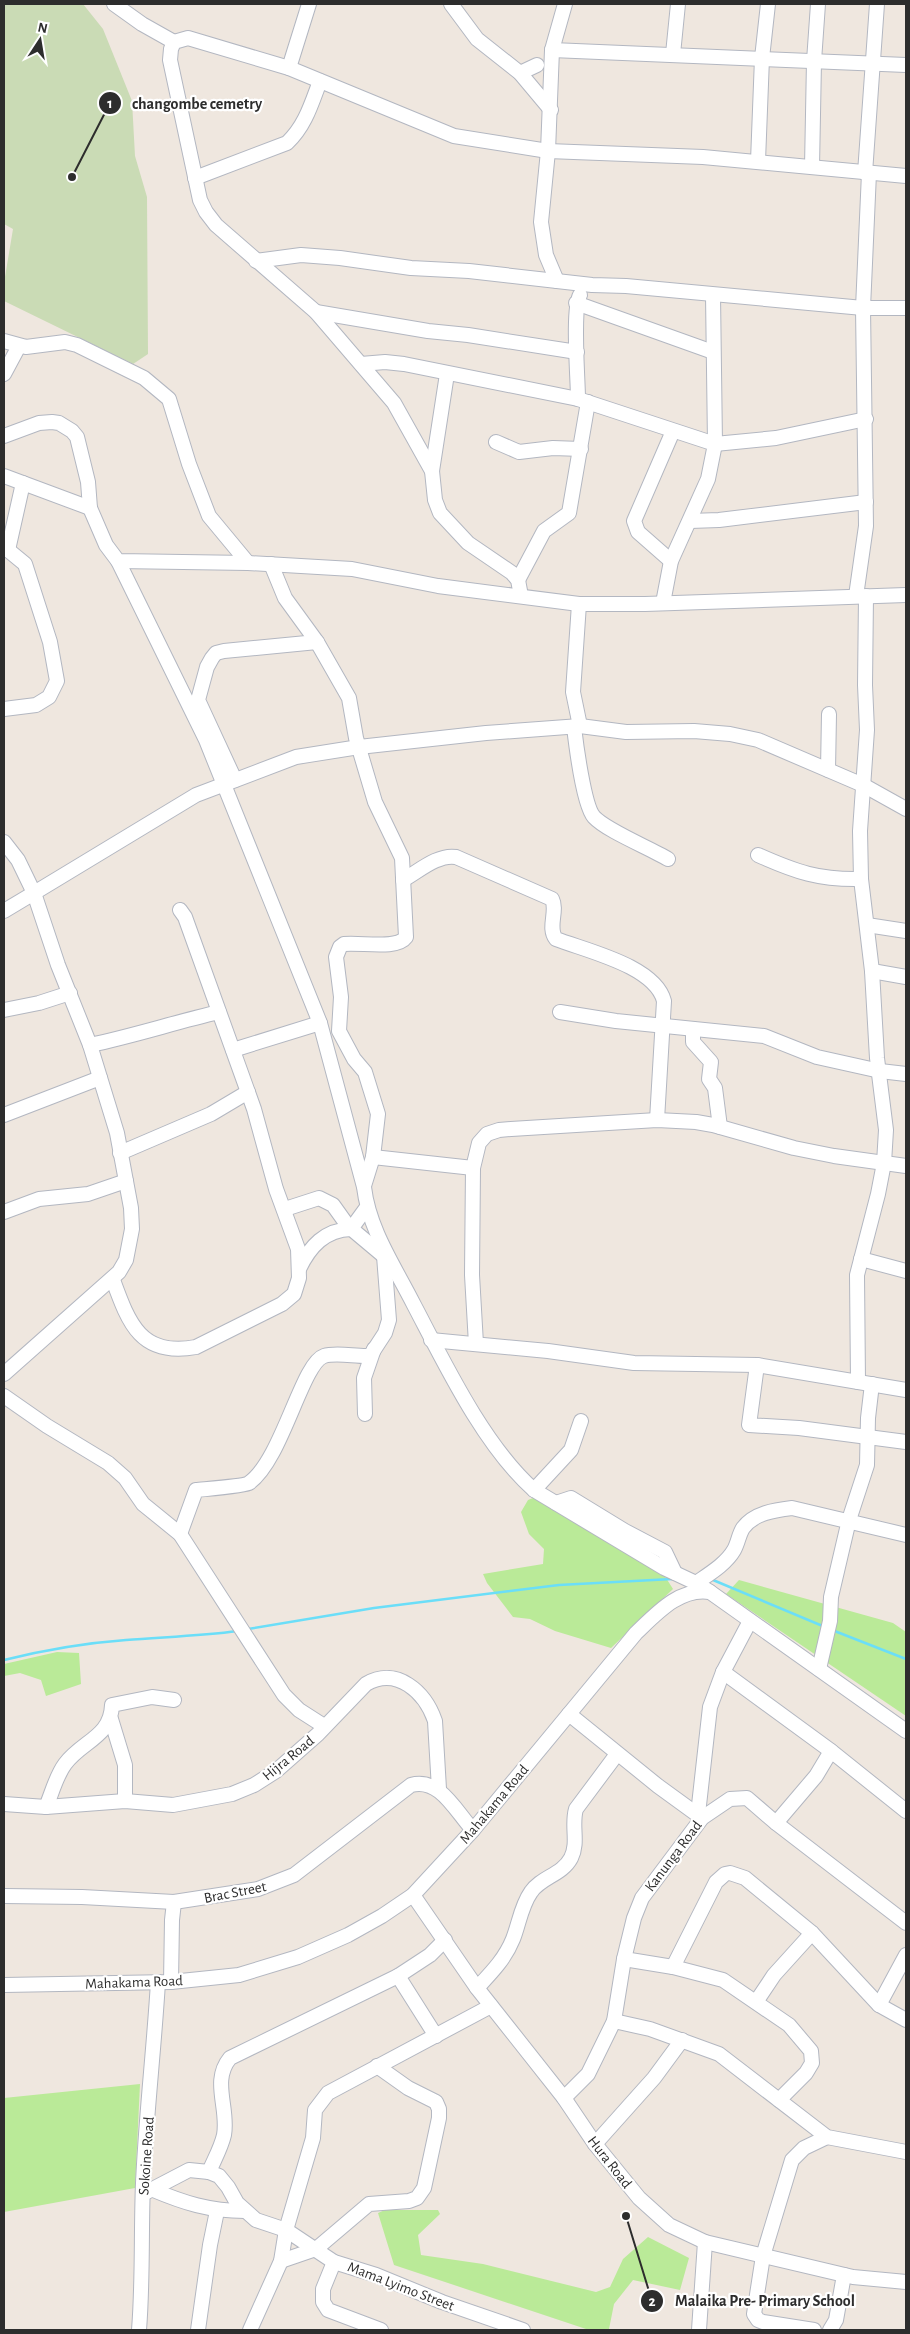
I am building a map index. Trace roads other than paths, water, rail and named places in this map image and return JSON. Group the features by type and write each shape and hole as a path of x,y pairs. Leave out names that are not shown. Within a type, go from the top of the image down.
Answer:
{"street":[{"path":"114,4 142,24 174,42 188,38 289,68 454,136 548,151 758,161 906,176"},
{"path":"289,68 309,4"},
{"path":"450,4 476,38 520,73 551,110"},
{"path":"557,282 546,255 541,222 551,110 552,50 565,4"},
{"path":"673,54 678,4"},
{"path":"758,161 762,58 768,4"},
{"path":"812,167 814,61 818,4"},
{"path":"858,1382 857,1275 878,1194 884,1163 886,1130 877,1058 872,971 861,879 860,831 867,730 861,596 866,526 866,419 863,372 864,308 868,254 867,173 877,4"},
{"path":"174,42 170,60 200,200 206,212 256,261 316,312 394,403 432,470"},
{"path":"552,50 906,65"},
{"path":"520,73 537,65"},
{"path":"195,178 287,143 298,132 308,116 320,81"},
{"path":"256,261 301,255 340,258 411,268 469,271 557,282 864,308 906,308"},
{"path":"518,580 544,531 569,513 581,449 583,400 577,352 576,304 583,291 592,285"},
{"path":"663,603 671,561 708,479 715,444 713,295"},
{"path":"576,304 713,352"},
{"path":"316,312 428,331 468,335 577,352"},
{"path":"4,341 26,347 65,342 77,344 144,378 169,398 189,464 209,516 248,563"},
{"path":"4,374 19,346"},
{"path":"361,364 384,362 583,400 715,444 776,438 866,419"},
{"path":"447,374 432,470 436,506 447,523 468,543 512,573 518,580 521,596"},
{"path":"4,436 46,422 59,423 72,431 77,437 88,482 90,508 106,544 118,561 206,740 230,782"},
{"path":"671,561 638,532 634,521 673,431"},
{"path":"496,442 519,452 552,448 581,449"},
{"path":"4,476 90,508"},
{"path":"4,709 36,705 49,697 57,681 50,642 25,564 6,550 23,483"},
{"path":"690,521 719,520 866,502"},
{"path":"118,561 248,563 352,569 438,586 579,604 906,595"},
{"path":"271,564 285,598 317,642 349,698 359,747 375,802 402,858 407,932 403,941 392,945 372,943 344,944 337,951 336,957 341,997 339,1031 354,1058 365,1072 378,1114 373,1157 364,1187"},
{"path":"579,604 573,692 579,762 590,812 593,817 611,829 668,859"},
{"path":"317,642 224,651 216,654 207,667 198,700 320,1023 364,1187 367,1207 379,1240 395,1266 431,1340 467,1402 509,1465 534,1490 710,1592 906,1731"},
{"path":"828,770 829,714"},
{"path":"4,911 196,795 296,757 359,747 486,733 577,726 626,732 694,731 730,734 758,740 862,785 906,809"},
{"path":"4,842 18,860 34,893 58,965 90,1045 117,1133 131,1208 132,1229 126,1260 112,1280 4,1374"},
{"path":"758,855 808,875 833,879 861,879"},
{"path":"403,880 449,856 456,857 552,899 554,904 552,934 556,939 616,961 644,975 657,986 662,992 664,1001 657,1120"},
{"path":"112,1280 126,1315 132,1326 141,1336 158,1347 186,1349 196,1347 282,1304 294,1294 299,1278 298,1249 285,1209 276,1189 248,1092 185,917 180,910"},
{"path":"867,925 906,931"},
{"path":"872,971 906,977"},
{"path":"4,1010 39,1003 70,993"},
{"path":"90,1045 118,1039 162,1025 219,1012"},
{"path":"560,1012 663,1026 764,1036 817,1057 880,1071 906,1074"},
{"path":"233,1050 320,1023"},
{"path":"693,1029 693,1042 711,1062 709,1079 715,1088 720,1127"},
{"path":"4,1116 100,1078"},
{"path":"120,1153 211,1114 248,1092"},
{"path":"476,1344 472,1275 472,1168 479,1143 487,1134 499,1130 657,1120 696,1122 794,1148 834,1156 906,1166"},
{"path":"373,1157 472,1168"},
{"path":"4,1212 39,1199 88,1194 126,1180"},
{"path":"285,1209 319,1198 333,1205 352,1230 395,1266"},
{"path":"352,1230 367,1207"},
{"path":"299,1270 310,1248 322,1238 331,1235 337,1230 352,1230"},
{"path":"180,1534 196,1490 248,1484 264,1468 285,1431 309,1370 316,1361 324,1356 370,1356 386,1333 389,1320 384,1256"},
{"path":"860,1259 906,1271"},
{"path":"431,1340 634,1363 757,1365 906,1390"},
{"path":"365,1414 364,1378 376,1346"},
{"path":"757,1365 749,1425 800,1428 906,1442"},
{"path":"819,1669 830,1621 831,1597 849,1520 867,1465 872,1384"},
{"path":"4,1396 47,1426 108,1463 125,1478 143,1504 180,1534 284,1695 300,1710 324,1726"},
{"path":"534,1490 571,1450 581,1421"},
{"path":"696,1583 714,1571 734,1550 743,1528 756,1517 773,1510 792,1508 906,1535"},
{"name":"Mahakama Road","path":"4,1985 165,1982 239,1974 298,1957 348,1935 414,1895 473,1830 636,1633 659,1612 686,1594 710,1592"},
{"path":"700,1816 710,1707 723,1672 750,1621"},
{"path":"723,1672 831,1751 906,1811"},
{"name":"Hijra Road","path":"4,1804 46,1807 125,1801 173,1805 232,1794 254,1785 276,1770 318,1734 366,1684 375,1679 385,1678 399,1680 408,1684 426,1700 436,1721 438,1789"},
{"path":"125,1801 125,1765 112,1719 112,1705 152,1698 174,1700"},
{"path":"569,1714 617,1754 700,1816"},
{"path":"46,1807 61,1770 67,1762 97,1738 112,1719"},
{"path":"776,1823 816,1776 831,1751"},
{"path":"477,1988 507,1952 531,1892 540,1882 558,1873 570,1860 574,1848 575,1832 573,1820 576,1809 617,1754"},
{"name":"Brac Street","path":"4,1896 82,1897 174,1902 258,1889 294,1875 411,1785 427,1783 438,1789"},
{"path":"438,1789 473,1830"},
{"name":"Kanunga Road","path":"564,2098 588,2074 614,2021 624,1959 642,1898 700,1816 730,1799 747,1798 776,1823 906,1924"},
{"path":"673,1967 711,1889 721,1876 730,1873 745,1878 812,1933 879,2005 906,2020"},
{"name":"Hura Road","path":"414,1895 477,1988 564,2098 595,2144 639,2198 669,2225 705,2242 763,2256 844,2275 906,2282"},
{"name":"Sokoine Road","path":"139,2330 147,2191 165,1982 174,1902"},
{"path":"756,2002 774,1975 812,1933"},
{"path":"209,2172 224,2136 224,2104 220,2086 225,2066 230,2058 398,1976 430,1955 444,1940"},
{"path":"879,2005 906,1955"},
{"path":"624,1959 673,1967 723,1980 789,2024 810,2051 813,2058 811,2068 778,2100"},
{"path":"398,1976 436,2036"},
{"path":"250,2330 281,2261 286,2230 313,2138 315,2110 328,2093 491,2006"},
{"path":"614,2021 650,2028 719,2054 827,2137 906,2152"},
{"path":"595,2144 654,2078 682,2040"},
{"path":"281,2261 316,2249 369,2204 409,2202 417,2198 424,2188 439,2118 439,2109 436,2102 408,2088 377,2066"},
{"path":"814,2330 763,2322 755,2317 763,2256 792,2160 804,2148 827,2137"},
{"path":"147,2191 189,2170 209,2172 219,2176 245,2211"},
{"path":"147,2191 217,2211 245,2211"},
{"path":"198,2330 210,2245 217,2211"},
{"name":"Mama Lyimo Street","path":"245,2211 256,2220 286,2230 334,2262 376,2275 442,2302 523,2330"},
{"path":"699,2330 705,2242"},
{"path":"334,2262 323,2288 323,2302 328,2310 381,2330"},
{"path":"830,2330 836,2320 844,2275"}],"waterway":[{"path":"248,1629 374,1608 559,1585 672,1579"},
{"path":"713,1580 825,1627"},
{"path":"832,1630 906,1659"},
{"path":"4,1660 49,1650 95,1643 238,1631"}],"place":[{"name":"changombe cemetry","path":"72,177"},
{"name":"Malaika Pre- Primary School","path":"626,2216"}]}
